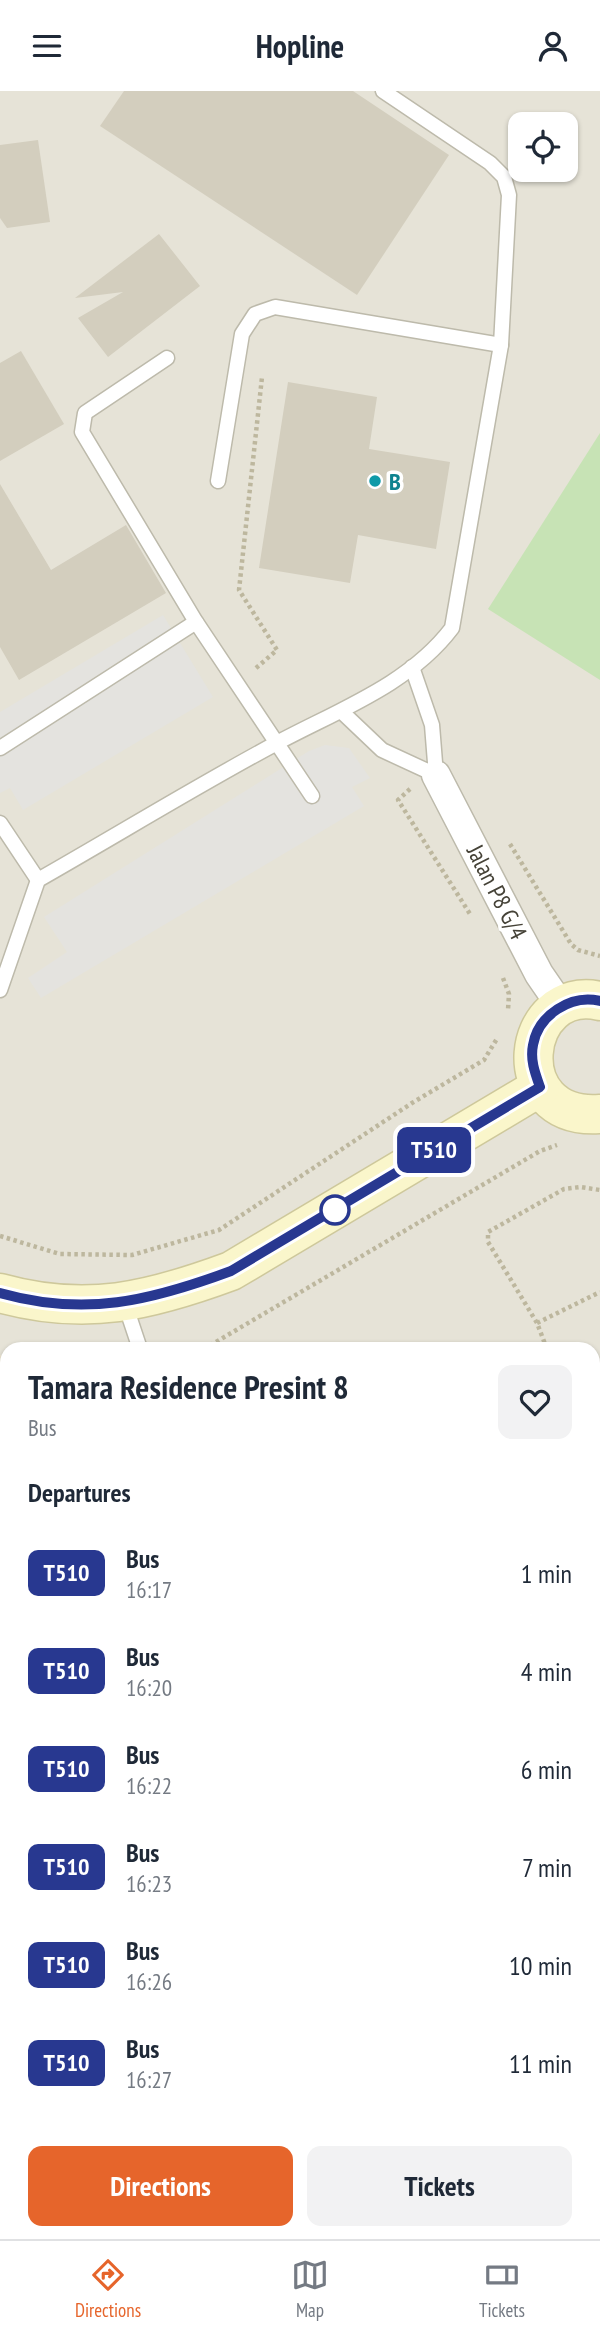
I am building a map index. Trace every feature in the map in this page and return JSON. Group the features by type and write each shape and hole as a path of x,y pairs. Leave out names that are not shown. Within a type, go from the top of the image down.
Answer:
{"street":[{"name":"Jalan P8 G/4","path":"437,776 540,974 561,1006"},
{"path":"600,1001 577,1001 561,1006 544,1022 533,1042 532,1065 540,1087 555,1104 576,1114 600,1114"},
{"path":"0,1293 29,1301 83,1307 125,1304 179,1290 231,1271 540,1087"}],"lane":[{"path":"0,990 38,880 275,744 342,712 435,651 452,628 501,345 509,195 504,177 490,163 383,91"},
{"path":"218,481 242,334 255,314 275,307 501,345"},
{"path":"167,358 85,413 82,432 196,622 312,796"},
{"path":"0,748 196,622"},
{"path":"412,667 432,725 437,776"},
{"path":"342,712 382,750 437,776"},
{"path":"0,823 38,880"},
{"path":"125,1304 138,1342"}],"path":[{"path":"262,678 256,667 277,650 239,590 264,365"},
{"path":"437,776 405,791 398,800 471,915"},
{"path":"506,838 571,944 578,950 600,956"},
{"path":"501,972 509,994 508,1014"},
{"path":"0,1236 60,1254 132,1255 219,1230 412,1103 484,1060 501,1033"},
{"path":"216,1342 540,1151 563,1142"},
{"path":"545,1342 537,1323 488,1242 488,1232 564,1189 580,1187 600,1190"},
{"path":"537,1323 600,1292"}],"shaded area":[{"path":"0,91 600,91 600,1342 0,1342"},
{"path":"163,615 213,697 23,810 10,788 0,793 0,712"},
{"path":"325,745 349,748 370,778 352,787 364,806 41,998 28,978 67,952 44,917 309,751"}],"green space":[{"path":"600,433 600,680 488,609"}],"building":[{"path":"124,91 353,91 449,155 357,295 100,126"},
{"path":"38,140 50,222 7,228 0,218 0,145"},
{"path":"159,234 200,286 108,357 78,318 123,292 75,298"},
{"path":"21,351 64,424 0,461 0,363"},
{"name":"B","path":"288,382 377,397 369,449 450,462 436,549 358,535 350,583 259,568"},
{"path":"0,484 51,570 126,525 166,593 19,680 0,647"}],"bus line":[{"name":"T510","path":"0,1293 29,1301 83,1307 125,1304 179,1290 231,1271 540,1087 532,1065 533,1042 544,1022 561,1006 577,1001 600,1001"}],"place":[{"name":"B","path":"375,481"}]}
